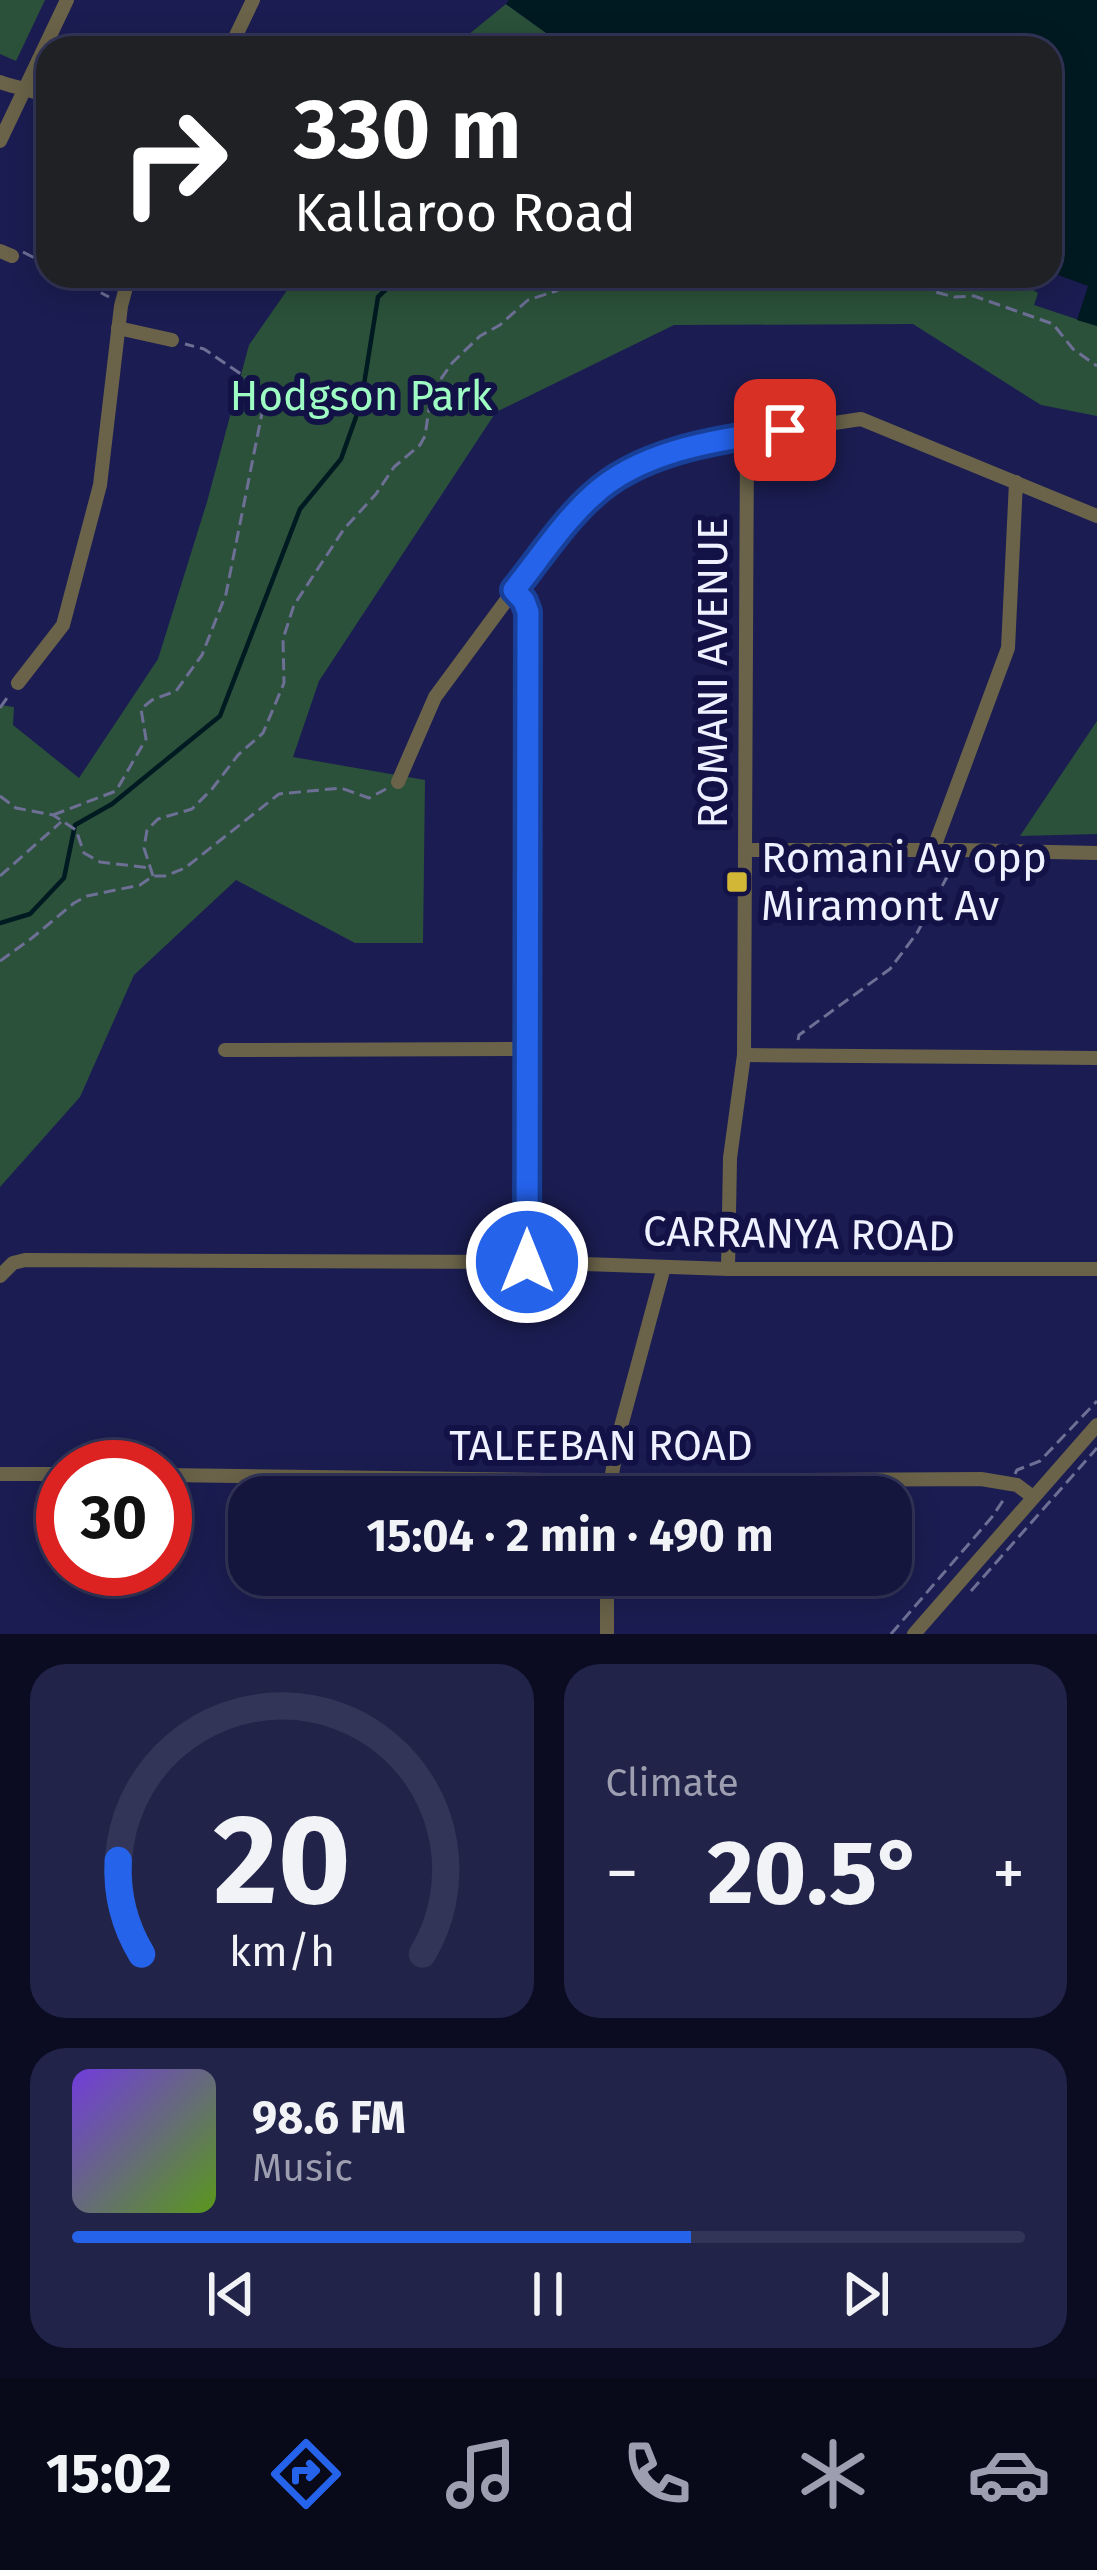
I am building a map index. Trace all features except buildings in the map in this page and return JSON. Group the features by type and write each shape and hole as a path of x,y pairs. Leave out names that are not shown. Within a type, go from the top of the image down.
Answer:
{"street":[{"path":"50,36 67,0"},
{"path":"236,36 253,0"},
{"path":"0,141 36,65"},
{"path":"0,82 36,91"},
{"path":"18,683 63,625 100,485 126,288"},
{"path":"118,328 172,340"},
{"path":"398,782 435,698 519,584 587,501 657,458 747,436 861,419 1097,516"},
{"name":"ROMANI AVENUE","path":"728,1269 730,1158 744,1055 747,436"},
{"path":"932,850 1008,648 1016,482"},
{"path":"519,584 528,612 527,1262"},
{"path":"746,850 1097,853"},
{"path":"225,1050 529,1049"},
{"path":"744,1055 1097,1058"},
{"name":"CARRANYA ROAD","path":"0,1275 25,1260 1097,1269"},
{"path":"611,1476 664,1268"},
{"path":"914,1634 1097,1425"},
{"path":"0,1474 36,1474"},
{"name":"TALEEBAN ROAD","path":"192,1476 228,1477"},
{"name":"TALEEBAN ROAD","path":"912,1481 981,1479 1017,1485 1033,1497"},
{"path":"607,1596 607,1634"}],"path":[{"path":"91,288 121,304"},
{"path":"153,876 144,848 147,830 192,809 263,733 284,683 283,639 294,604 344,529 394,467 420,445 438,383 480,336 528,300 563,288"},
{"path":"927,288 954,298 974,296 1053,324 1073,349 1097,365"},
{"path":"53,815 116,791 146,739 141,709 176,691 202,655 226,594 262,413 254,383 204,349 172,340"},
{"path":"0,708 18,683"},
{"path":"0,961 74,903 185,868 279,794 341,788 369,798 398,782"},
{"path":"0,796 16,808 63,821 76,830 84,853 100,862 150,868"},
{"path":"0,876 63,821"},
{"path":"793,1055 800,1035 890,969 917,933 962,850"},
{"path":"891,1634 992,1517 1017,1470 1040,1461 1097,1401"},
{"path":"961,1602 1097,1448"}],"green space":[{"path":"0,0 45,0 16,61 0,54"},
{"path":"506,4 550,36 467,36"},
{"name":"Hodgson Park","path":"289,288 1030,288 1038,293 1034,305 1097,326 1097,416 1041,405 913,324 674,325 496,412 319,681 293,757 425,780 423,943 355,943 236,880 134,975 80,1097 0,1187 0,705 14,707 13,725 79,778 158,659 249,345"},
{"path":"1097,721 1097,834 1020,836"}],"water":[{"path":"509,0 1097,0 1097,326 1077,320 1088,286 1062,276 1062,36 550,36 506,4"}],"waterway":[{"path":"0,923 30,914 64,878 75,825 112,804 220,716 300,509 341,459 361,403 378,297 387,288"}],"place":[{"name":"Romani Av opp Miramont Av","path":"737,882"}],"route":[{"path":"527,1262 528,612 514,590 587,501 638,466 735,438 785,430"}]}
